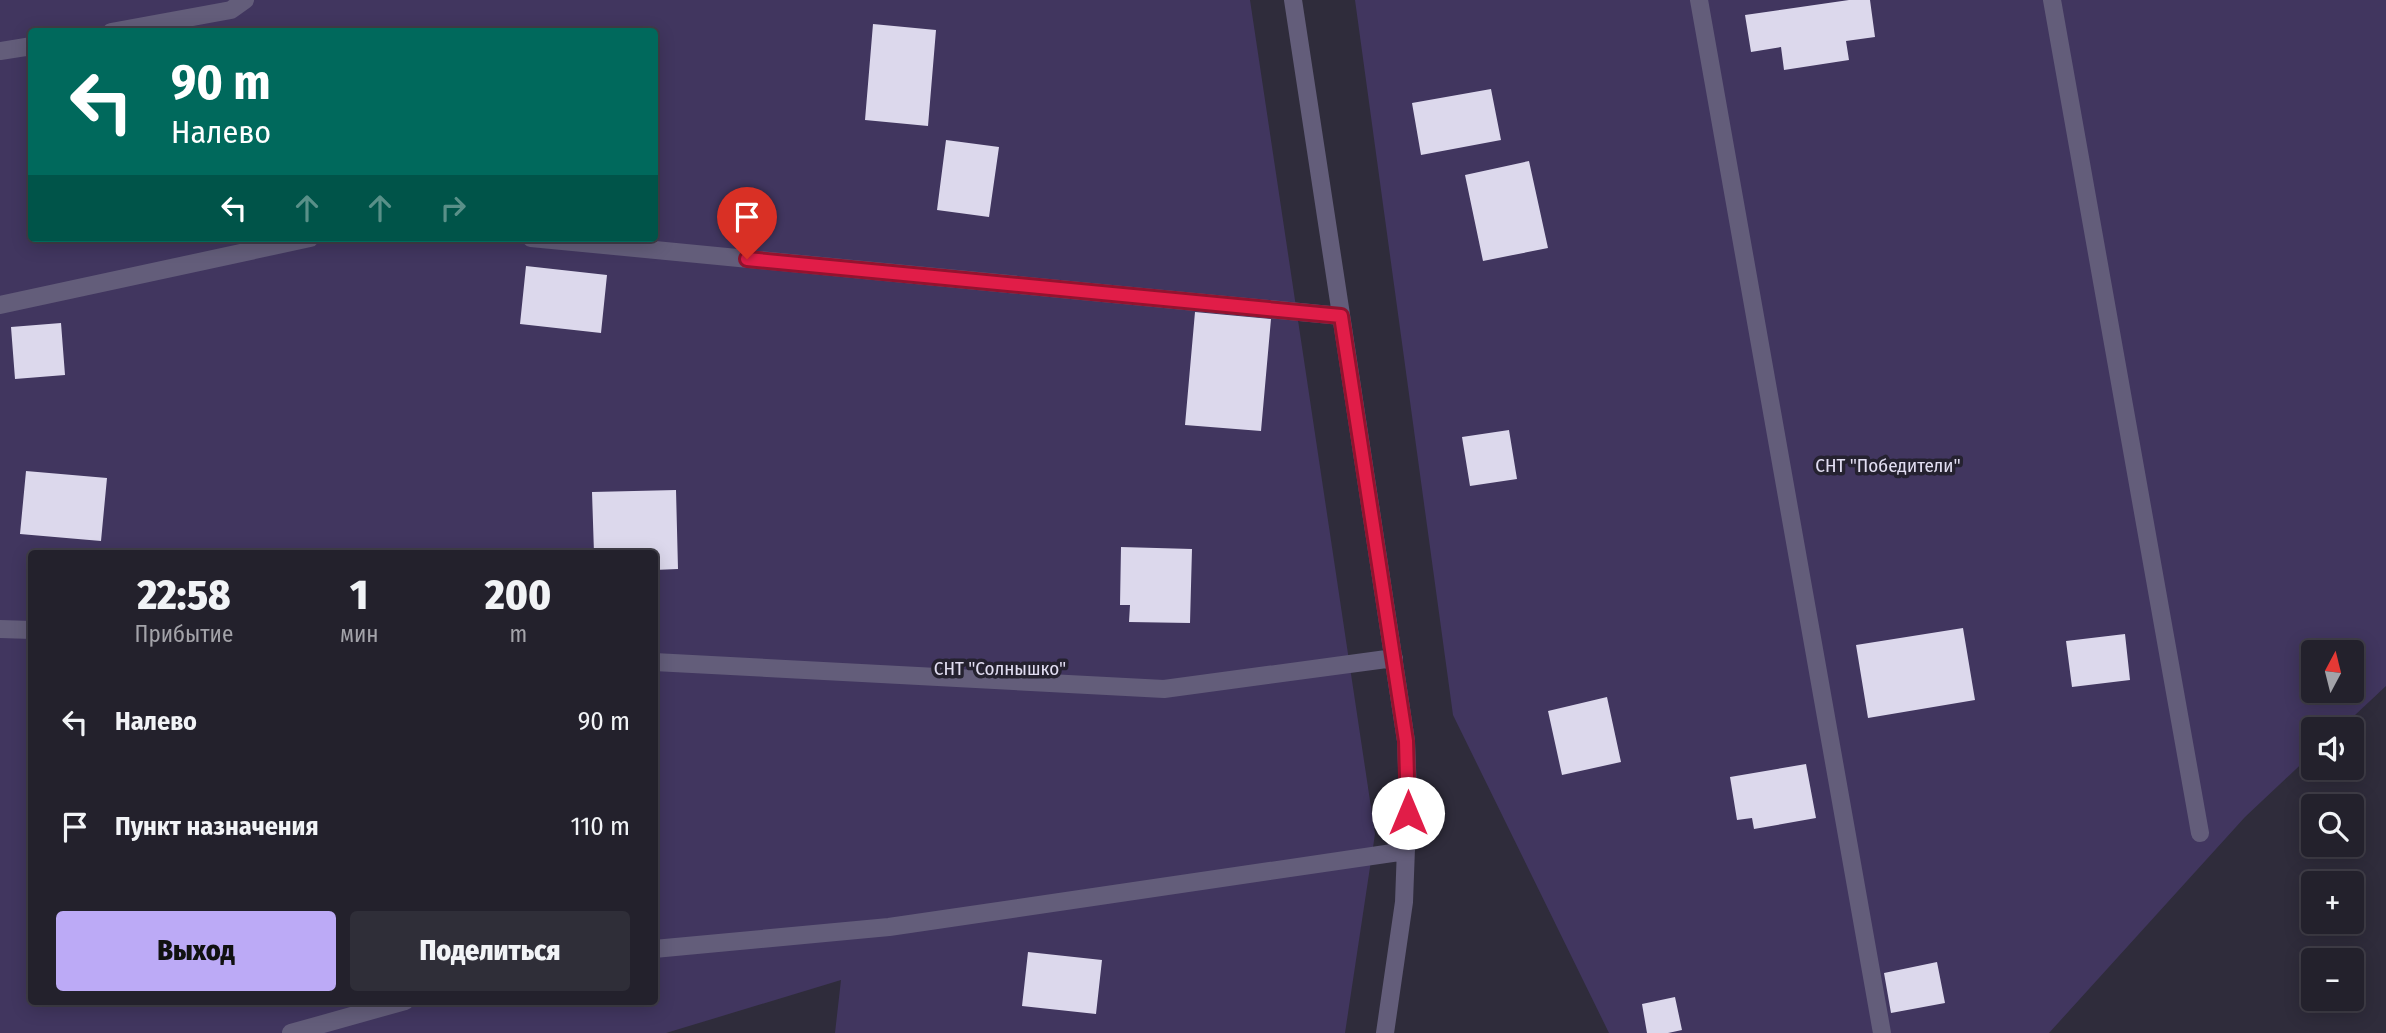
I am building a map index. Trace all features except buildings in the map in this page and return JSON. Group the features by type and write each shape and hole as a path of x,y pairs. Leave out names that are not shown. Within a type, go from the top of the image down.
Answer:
{"street":[{"path":"133,28 231,10 245,0"},
{"path":"1293,0 1406,741 1408,794 1404,902 1385,1033"},
{"path":"1699,0 1882,1033"},
{"path":"2052,0 2200,833"},
{"path":"0,51 28,47"},
{"path":"0,305 291,242"},
{"path":"573,242 1341,316"},
{"path":"0,628 28,630"},
{"path":"658,663 1164,689 1394,658"},
{"path":"658,949 889,927 1406,851"},
{"path":"291,1033 391,1005"}],"green space":[{"name":"СНТ \"Солнышко\"","path":"0,0 1250,0 1375,834 1345,1033 835,1033 841,980 666,1033 0,1033"},
{"name":"СНТ \"Победители\"","path":"1355,0 2386,0 2386,686 2353,717 2301,717 2301,764 2245,817 2049,1033 1609,1033 1453,715"}],"route":[{"path":"747,259 1341,316 1406,741 1408,813"}]}
